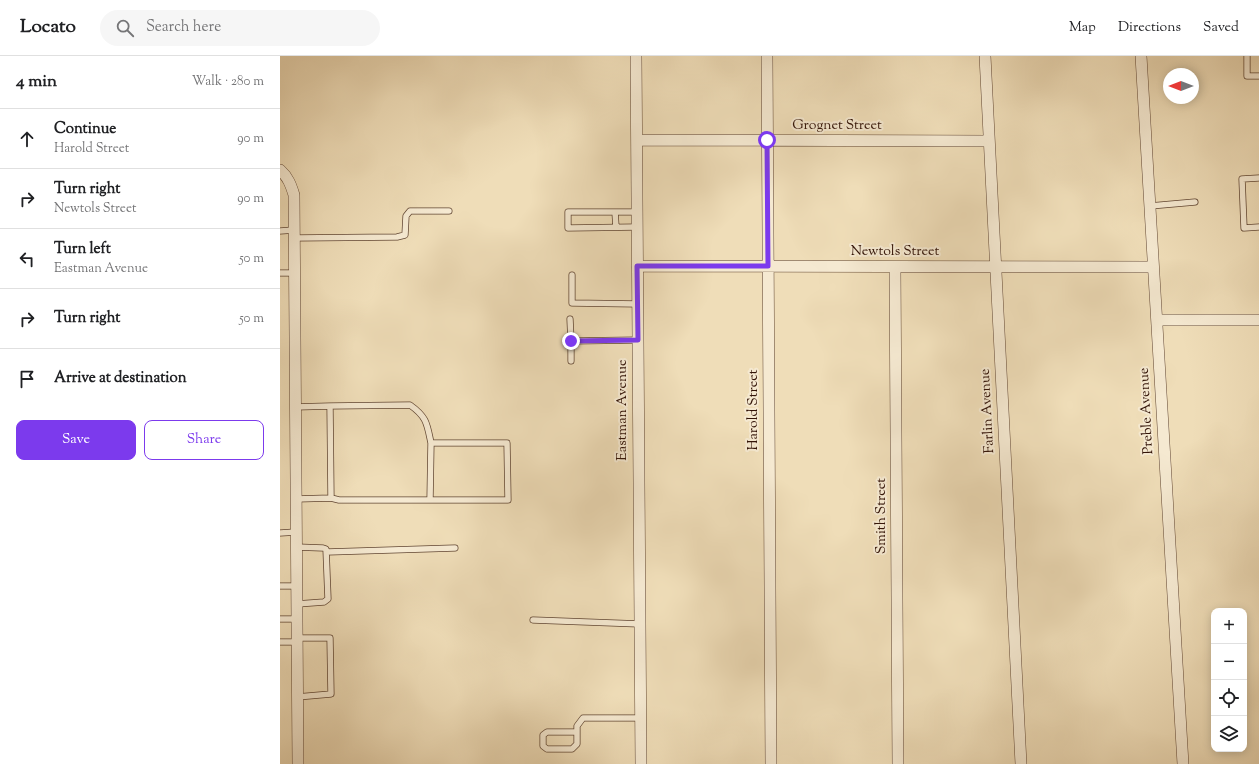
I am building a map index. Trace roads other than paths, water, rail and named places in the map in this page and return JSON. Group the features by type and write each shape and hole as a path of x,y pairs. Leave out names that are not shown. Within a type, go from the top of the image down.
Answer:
{"street":[{"name":"Eastman Avenue","path":"636,56 641,764"},
{"name":"Harold Street","path":"767,56 771,764"},
{"name":"Farlin Avenue","path":"985,56 1021,764"},
{"name":"Preble Avenue","path":"1141,56 1183,764"},
{"name":"Grognet Street","path":"636,140 989,141"},
{"path":"280,170 286,176 294,195 298,764"},
{"name":"Newtols Street","path":"637,266 1153,267"},
{"name":"Smith Street","path":"895,267 898,764"},
{"path":"1157,320 1259,320"}],"lane":[{"path":"1247,56 1247,76 1259,76"},
{"path":"1259,178 1242,179 1244,228 1259,227"},
{"path":"1150,206 1195,202"},
{"path":"280,231 294,234 397,237 405,235 406,216 410,211 449,211"},
{"path":"637,212 568,212 568,228 637,228"},
{"path":"616,212 616,228"},
{"path":"280,273 294,273"},
{"path":"572,275 572,304 638,304"},
{"path":"570,319 571,361"},
{"path":"571,341 638,340"},
{"path":"295,407 410,405 420,412 427,423 431,443 430,500"},
{"path":"330,406 331,498"},
{"path":"296,499 508,500 507,443 431,443"},
{"path":"280,533 296,532"},
{"path":"296,547 326,549 328,599 324,602 297,604"},
{"path":"327,552 455,548"},
{"path":"280,586 297,586"},
{"path":"280,619 297,619"},
{"path":"533,620 640,624"},
{"path":"280,642 330,638 331,694 297,697"},
{"path":"577,732 547,732 543,735 543,746 547,749 572,749 577,744 577,732 577,726 583,718 640,718"}]}
